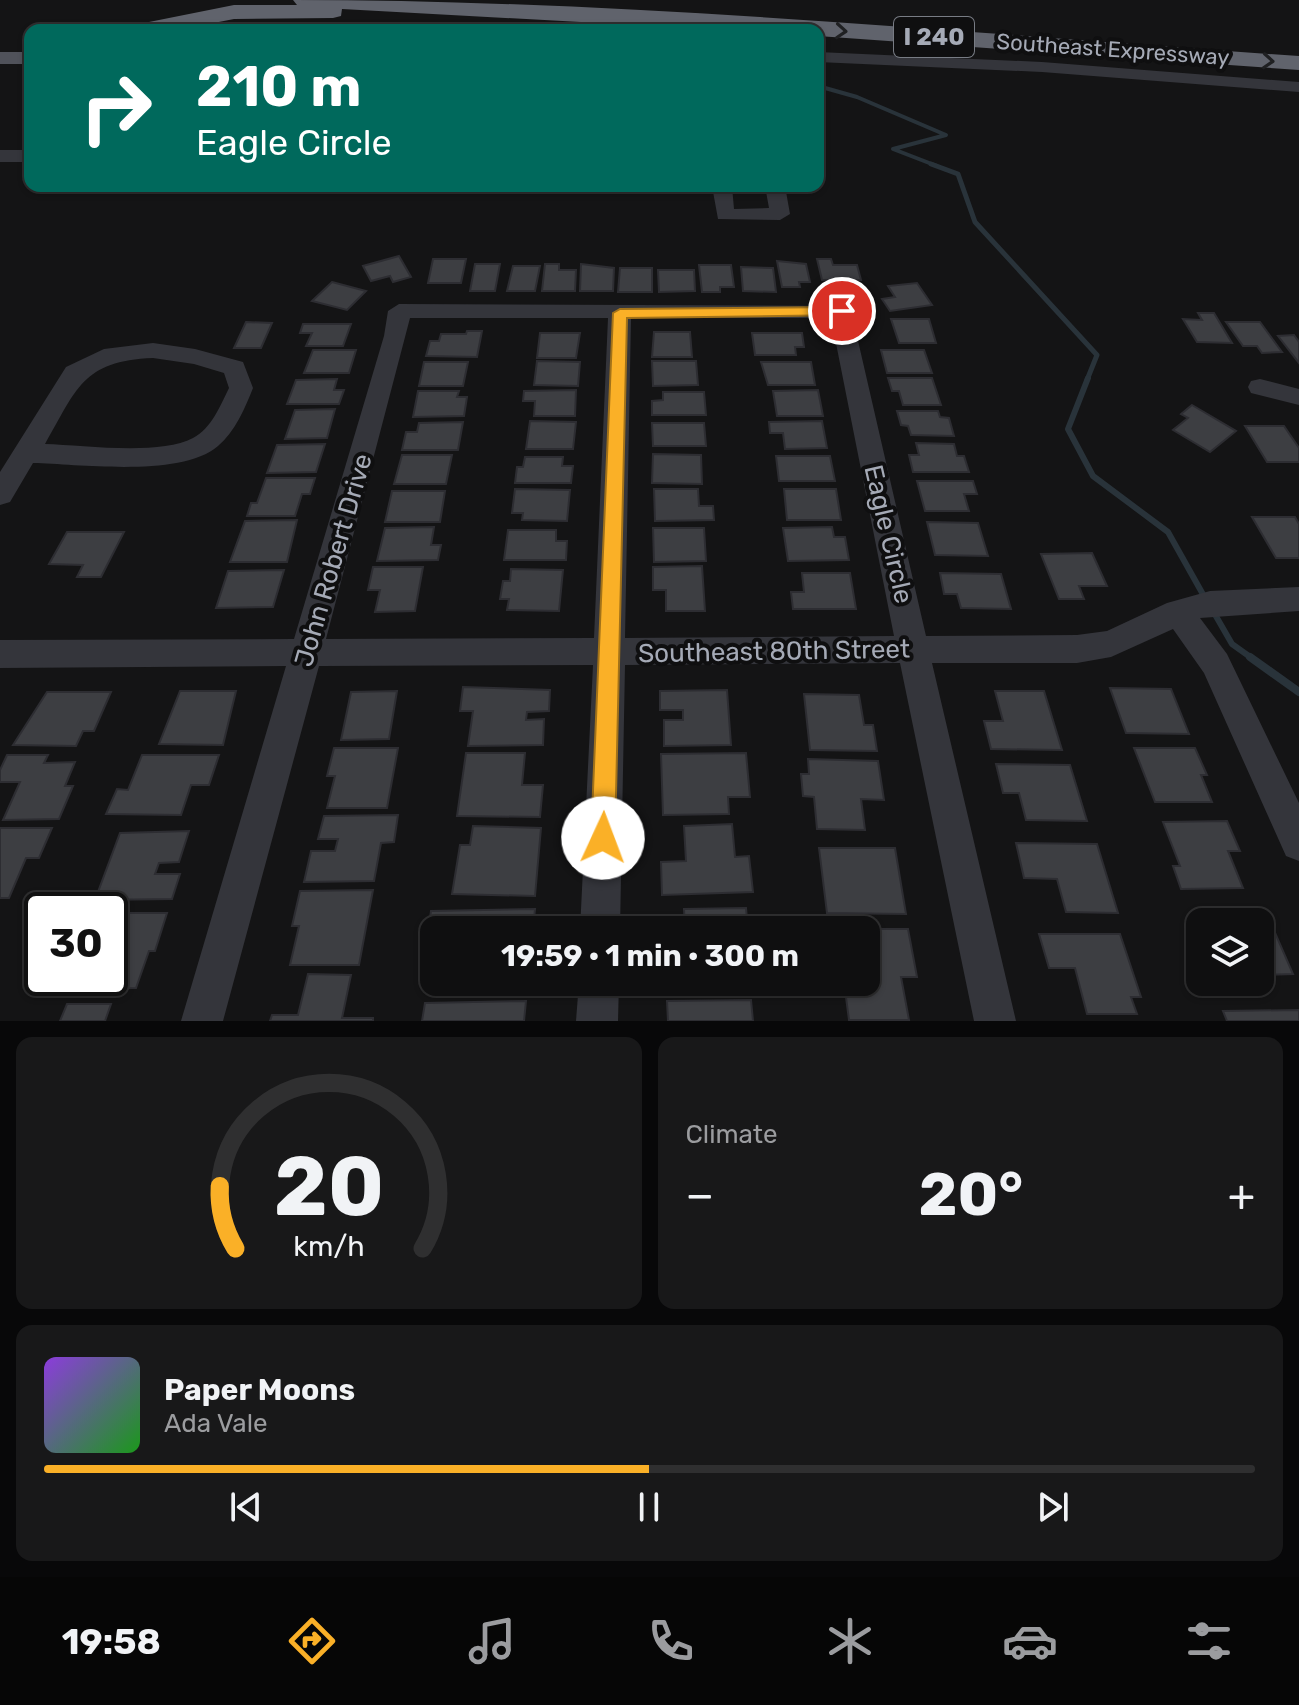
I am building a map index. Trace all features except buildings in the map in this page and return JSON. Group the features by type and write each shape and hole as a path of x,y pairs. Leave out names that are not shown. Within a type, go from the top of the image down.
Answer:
{"highway":[{"name":"Southeast Expressway","path":"304,0 717,24"},
{"name":"Southeast Expressway","path":"643,0 1299,42"},
{"path":"170,24 255,11 568,14"},
{"name":"Southeast Expressway","path":"824,31 1299,63"}],"main road":[{"path":"0,58 24,58"}],"street":[{"path":"824,57 1042,67 1299,87"},
{"path":"0,156 24,156"},
{"path":"723,192 725,215 780,214 776,192"},
{"name":"John Robert Drive","path":"202,1021 396,336 399,311 620,313"},
{"name":"Eagle Circle","path":"620,313 842,311 845,342 995,1021"},
{"path":"600,916 620,313"},
{"path":"0,495 75,373 102,358 122,352 170,350 234,368 241,388 215,434 202,445 160,454 26,453"},
{"path":"1260,387 1299,397"},
{"name":"Southeast 80th Street","path":"2,658 1077,649 1131,636 1186,609 1232,599 1297,599"},
{"path":"1186,609 1216,664 1299,843"},
{"path":"597,1021 598,996"}],"waterway":[{"path":"824,88 857,97 946,135 893,149 937,166"},
{"path":"931,164 958,174 975,222 1097,355 1087,380"},
{"path":"1088,378 1068,429 1093,476 1168,532 1205,598"},
{"path":"1213,611 1232,644 1253,659"},
{"path":"1250,657 1299,692"}],"route":[{"path":"603,838 620,313 842,311"}]}
